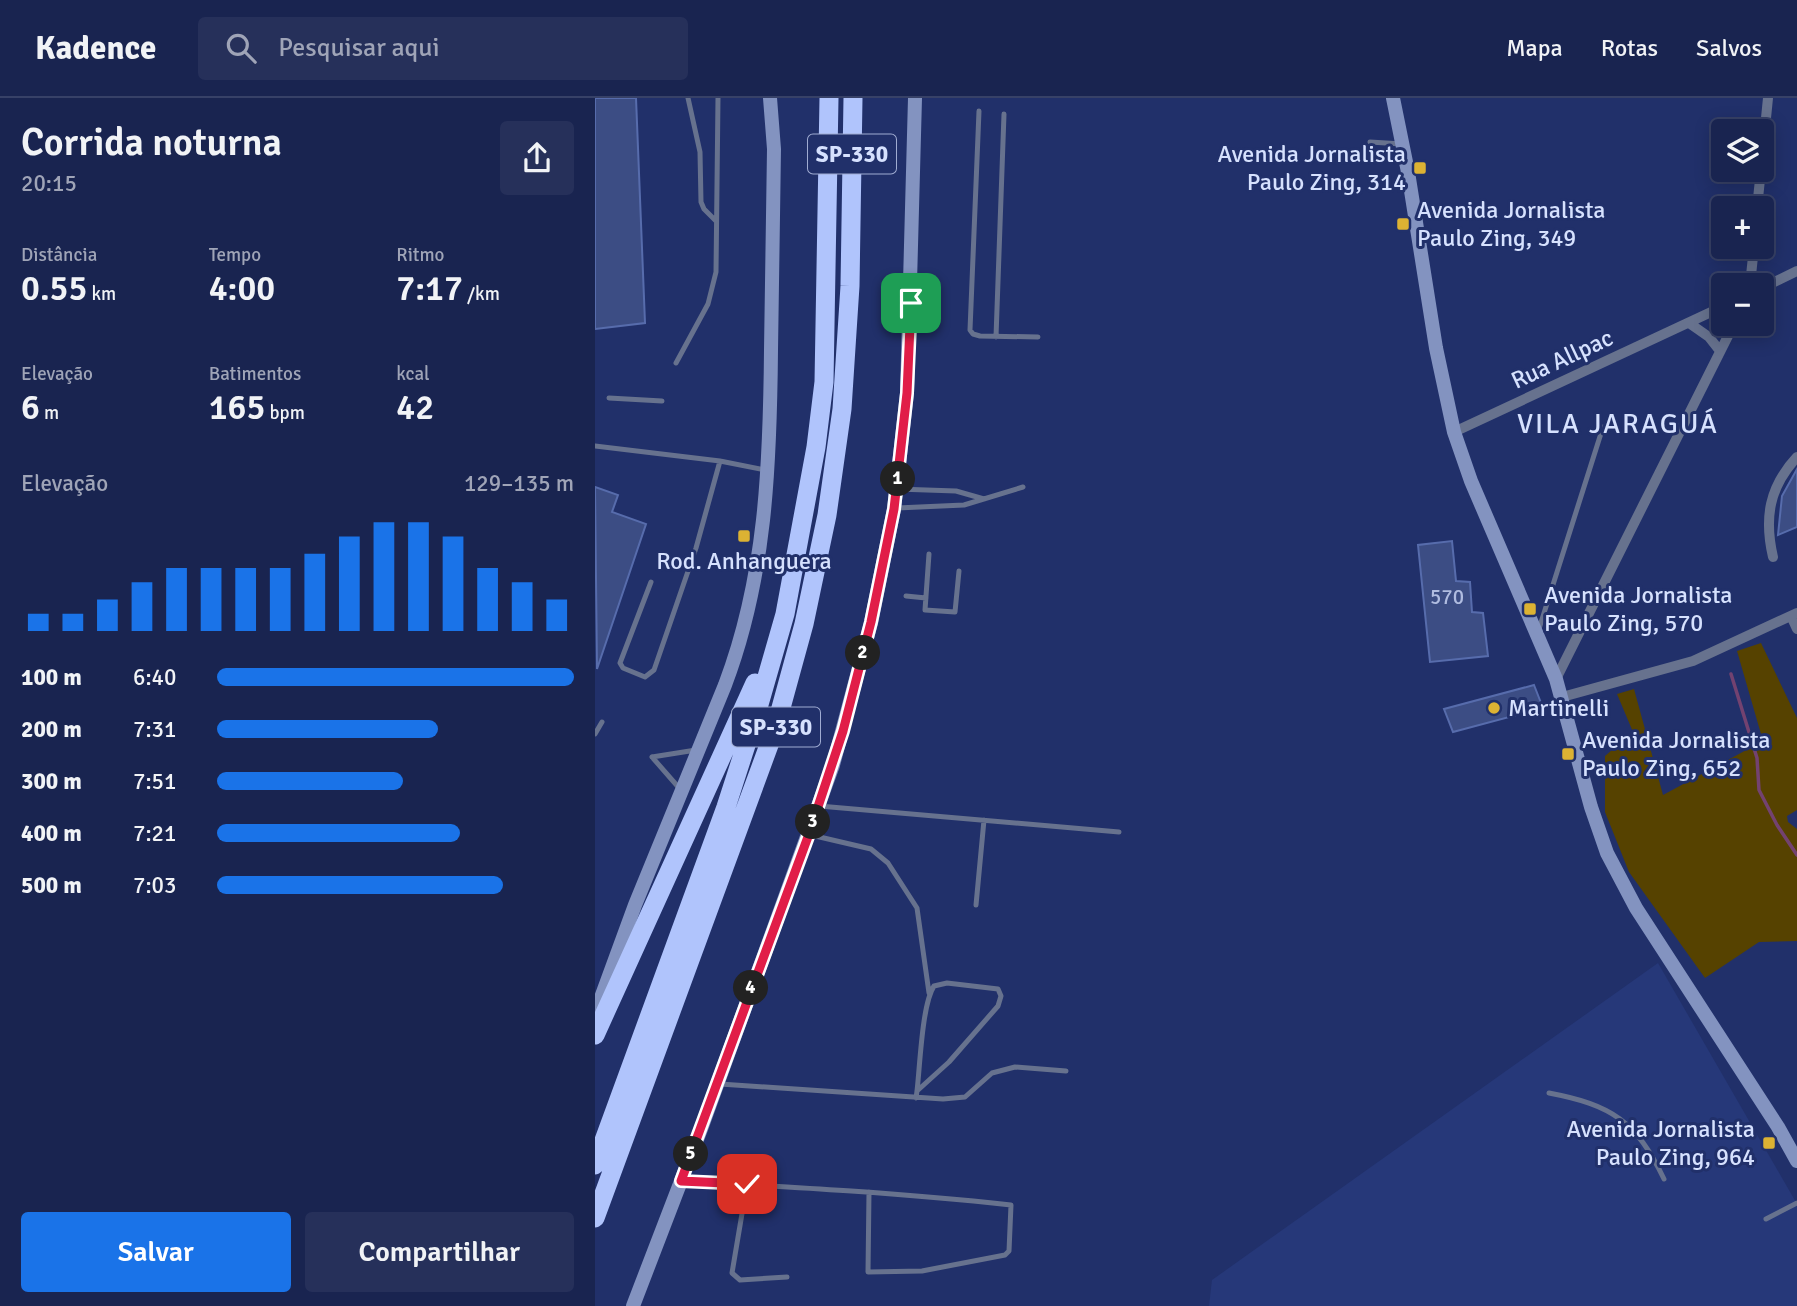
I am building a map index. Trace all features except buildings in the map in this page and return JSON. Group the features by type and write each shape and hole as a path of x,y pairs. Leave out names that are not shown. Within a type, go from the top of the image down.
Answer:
{"highway":[{"name":"SP-330","path":"595,1165 726,807 785,614 816,447 824,382 829,98"},
{"name":"SP-330","path":"595,1218 754,789 792,671 827,515 842,410 850,286 853,98"},
{"path":"852,211 863,98"},
{"path":"595,1035 785,614"}],"main road":[{"path":"595,1014 635,905 737,653 761,547 769,471 774,149 770,98"},
{"path":"774,149 781,98"},
{"path":"632,1306 681,1181 819,806 841,739 863,655 894,509 907,393 915,98"},
{"path":"1393,98 1436,348 1454,432 1471,481 1556,679 1591,807 1607,853 1636,908 1778,1127 1797,1161"}],"street":[{"path":"1766,119 1768,98"},
{"path":"1774,282 1797,271"},
{"name":"Rua Allpac","path":"1454,432 1711,312"},
{"path":"1689,323 1709,337 1720,351"},
{"path":"1556,679 1728,336"},
{"path":"1773,557 1767,532 1769,512 1781,477 1797,457"},
{"path":"1562,697 1693,661 1794,615 1797,629"}],"lane":[{"path":"688,98 700,152 701,202 703,209 716,221"},
{"path":"676,363 708,304 716,272 718,98"},
{"path":"979,111 970,330 976,336 1038,337"},
{"path":"996,337 1004,114"},
{"path":"1370,142 1402,144"},
{"path":"609,398 662,401"},
{"path":"1537,635 1603,427"},
{"path":"595,446 720,461 769,471"},
{"path":"651,582 620,663 623,668 645,677 654,670 696,548 720,461"},
{"path":"894,509 964,505 1023,487"},
{"path":"897,489 956,491 984,499"},
{"path":"929,554 925,610 955,612 959,571"},
{"path":"906,596 926,598"},
{"path":"595,734 603,722"},
{"path":"681,791 652,757 699,749"},
{"path":"819,806 1119,832"},
{"path":"976,905 984,820"},
{"path":"809,834 871,849 888,863 917,908 929,993 917,1094"},
{"path":"917,1094 998,1006 1002,996 998,989 986,986 947,983 934,986 929,993"},
{"path":"717,1084 917,1094 943,1099 965,1097 992,1073 1015,1067 1066,1070"},
{"path":"1549,1093 1582,1099 1613,1113 1637,1132 1653,1155 1664,1179"},
{"path":"681,1181 869,1192 1011,1205 1009,1251 1005,1255 922,1271 867,1272 869,1192"},
{"path":"747,1184 733,1275 740,1280 787,1278"},
{"path":"1766,1219 1797,1203"}],"shaded area":[{"path":"1761,643 1797,718 1797,810 1787,816 1788,822 1797,829 1797,941 1759,942 1705,978 1629,872 1605,812 1605,756 1633,732 1617,694 1634,689 1663,795 1763,741 1737,651"},
{"path":"1658,963 1797,1204 1797,1306 1209,1306 1212,1280"}],"waterway":[{"path":"1731,674 1757,758 1759,790 1777,825 1797,855"}],"place":[{"name":"Avenida Jornalista Paulo Zing, 314","path":"1420,168"},
{"name":"Avenida Jornalista Paulo Zing, 349","path":"1403,224"},
{"name":"Rod. Anhanguera","path":"744,536"},
{"name":"Avenida Jornalista Paulo Zing, 570","path":"1530,609"},
{"name":"Martinelli","path":"1494,708"},
{"name":"Avenida Jornalista Paulo Zing, 652","path":"1568,754"},
{"name":"Avenida Jornalista Paulo Zing, 964","path":"1769,1143"}],"district":[{"name":"VILA JARAGUÁ","path":"1618,423"}],"route":[{"path":"747,1184 681,1181 809,834 843,731 871,622 894,509 907,393 911,303"}]}
